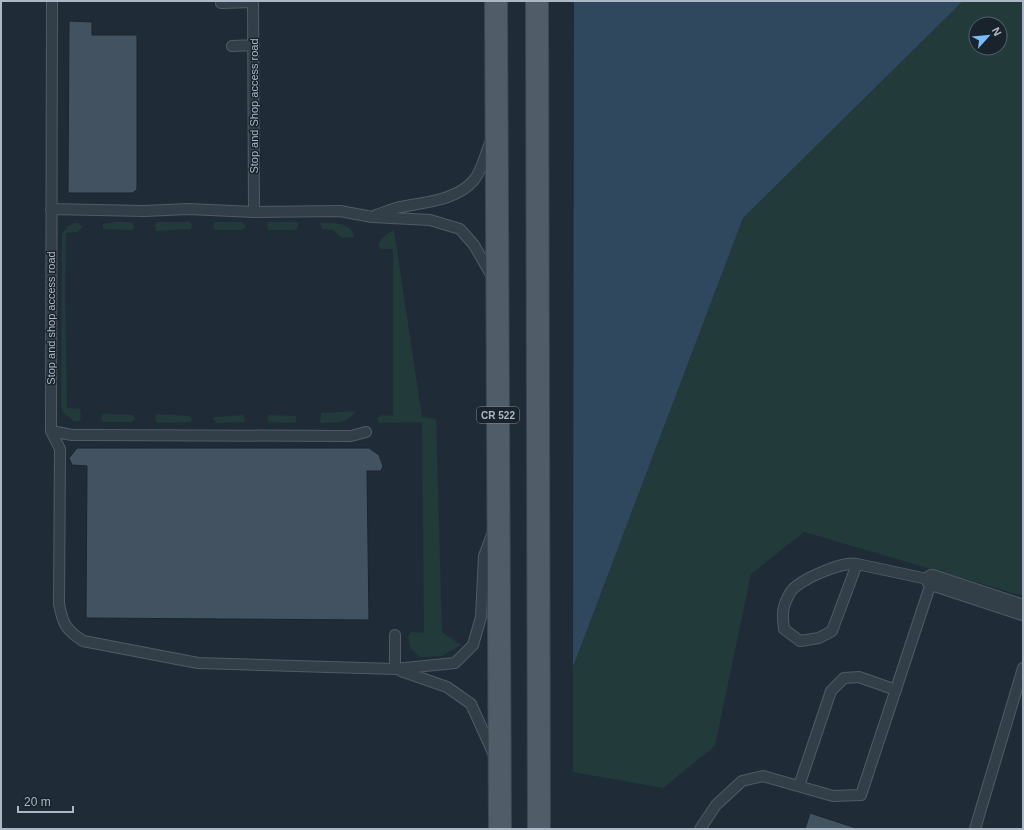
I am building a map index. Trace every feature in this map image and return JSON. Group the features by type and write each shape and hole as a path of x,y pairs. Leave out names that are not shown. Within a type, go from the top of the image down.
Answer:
{"main road":[{"name":"CR 522","path":"496,1 500,829"},
{"path":"536,1 538,829"}],"street":[{"path":"932,580 1023,610"}],"lane":[{"name":"Stop and shop access road","path":"52,1 52,431"},
{"path":"221,3 253,1"},
{"name":"Stop and Shop access road","path":"253,1 254,212"},
{"path":"232,46 254,45"},
{"path":"372,217 395,208 446,198 462,189 473,181 480,171 496,128"},
{"path":"51,209 144,211 188,209 254,212 340,211 372,217 430,220 460,229 474,245 497,285"},
{"path":"52,431 72,435 351,436 366,432"},
{"path":"52,431 60,449 59,604 62,619 70,632 83,641 198,662 395,669 455,663 473,645 481,617 484,556 498,520"},
{"path":"700,829 716,805 742,781 763,776 833,796 861,794 932,580 853,563 832,568 809,578 790,591 782,611 784,629 800,642 818,638 832,632 857,564"},
{"path":"395,635 395,669"},
{"path":"975,829 1023,668"},
{"path":"395,669 447,687 471,704 500,768"},
{"path":"799,786 831,691 844,678 859,677 896,690"}],"green space":[{"path":"963,1 1023,1 1023,596 804,532 751,574 715,746 663,788 573,772 573,667 743,218"},
{"path":"131,222 134,226 132,230 103,229 103,224"},
{"path":"157,222 190,222 192,225 191,229 156,231 155,226"},
{"path":"215,222 242,222 245,225 245,228 241,230 215,230 213,226"},
{"path":"268,222 295,222 298,223 298,227 295,230 268,230"},
{"path":"74,223 79,223 82,227 78,232 66,233 65,291 67,408 80,409 81,417 79,421 73,421 63,412 61,406 62,234 67,227"},
{"path":"320,223 335,223 345,226 349,228 354,237 342,238 333,230 322,229"},
{"path":"394,230 422,417 436,419 442,632 461,645 442,656 420,657 410,647 408,636 411,632 424,633 422,422 379,423 377,418 382,415 393,416 393,249 381,249 378,246 384,236"},
{"path":"356,411 344,421 320,423 321,413"},
{"path":"103,414 133,415 135,419 132,422 103,422 101,418"},
{"path":"158,414 190,416 192,419 191,422 158,423 155,416"},
{"path":"244,415 244,422 217,423 213,419 214,417"},
{"path":"270,415 296,416 296,423 269,422 267,418"}],"water":[{"path":"574,1 963,1 743,218 573,667"}],"building":[{"path":"69,21 92,22 92,35 137,35 137,189 133,193 68,193"},
{"path":"77,448 369,448 379,455 383,466 381,471 367,471 369,620 86,618 87,466 72,465 69,458"},
{"path":"810,813 859,829 805,829"}]}
